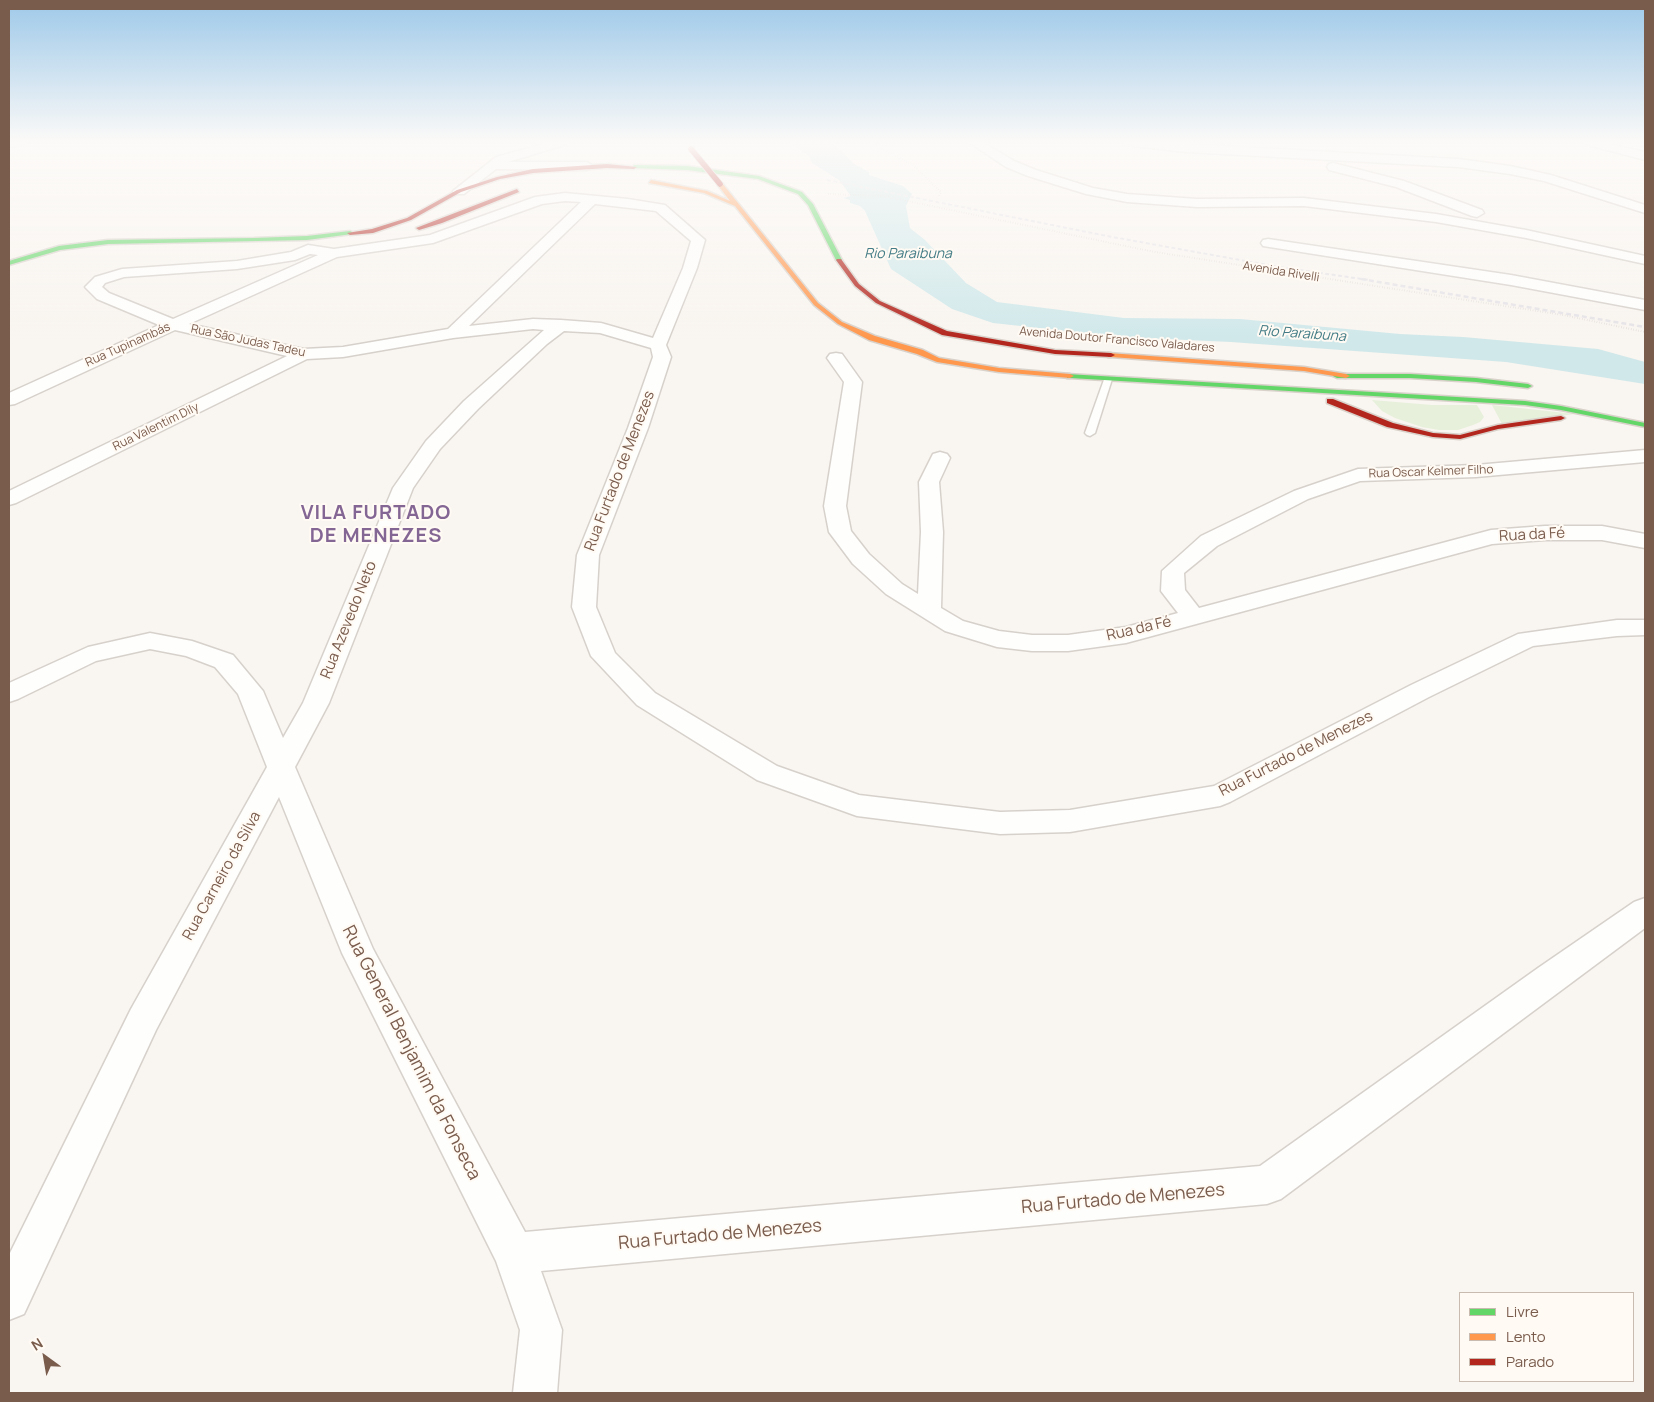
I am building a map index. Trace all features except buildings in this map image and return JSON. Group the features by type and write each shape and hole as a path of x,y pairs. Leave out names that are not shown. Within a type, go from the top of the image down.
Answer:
{"main road":[{"name":"Avenida Doutor Francisco Valadares","path":"9,263 59,248 108,242 222,241 308,243 395,226 429,208"},
{"name":"Avenida Doutor Francisco Valadares","path":"243,252 406,232 440,222 471,208"},
{"name":"Avenida Doutor Francisco Valadares","path":"739,208 816,304 840,323 872,338 920,352 938,360 998,370 1108,379 1484,401 1562,408 1645,424"},
{"name":"Avenida Doutor Francisco Valadares","path":"812,208 843,268 857,284 878,302 946,333 1000,344 1055,352 1235,363 1304,369 1346,376"},
{"path":"175,252 196,250 222,241"},
{"path":"9,268 75,255 226,252"},
{"name":"Avenida Doutor Francisco Valadares","path":"920,352 946,353 1038,366 1263,377 1410,376 1476,380 1540,388"},
{"path":"1108,379 1127,371"},
{"path":"1377,420 1361,404 1356,394 1358,386 1368,381 1383,378 1410,376 1440,380 1457,386 1484,401 1494,414 1498,426"},
{"path":"1295,391 1321,397 1377,420 1413,432 1442,436 1460,437 1481,433 1498,426 1597,415"}],"street":[{"name":"Rua Furtado de Menezes","path":"334,253 433,240 517,208"},
{"path":"453,333 582,208"},
{"name":"Rua Furtado de Menezes","path":"661,208 698,240 690,268 658,345 662,358 638,428 588,555 584,607 604,656 646,699 709,739 767,772 857,805 1000,823 1070,821 1220,795 1420,691 1527,639 1617,628 1645,628"},
{"path":"1357,208 1436,218 1526,234 1645,260"},
{"path":"1465,208 1526,234"},
{"path":"308,243 334,253"},
{"name":"Rua São Judas Tadeu","path":"308,243 295,256 237,265 122,273 100,280 94,287 103,296 173,325 238,341 304,354 344,352 453,333 533,324 601,328 658,345"},
{"name":"Avenida Rivelli","path":"1268,243 1511,280 1645,305"},
{"name":"Rua Tupinambás","path":"9,400 334,253"},
{"name":"Rua Azevedo Neto","path":"281,766 316,702 402,488 432,445 471,405 541,340 561,325"},
{"name":"Rua Valentim Dily","path":"9,499 304,354"},
{"name":"Rua da Fé","path":"836,358 852,382 835,506 840,532 861,559 894,589 954,626 997,639 1032,643 1068,642 1126,635 1491,537 1545,532 1602,533 1645,541"},
{"name":"Rua Oscar Kelmer Filho","path":"1193,616 1173,591 1172,571 1209,541 1309,492 1358,475 1476,471 1645,456"},
{"path":"929,612 932,532 928,482 940,458"},
{"path":"9,693 88,655 150,641 192,649 224,661 250,691 281,766"},
{"name":"Rua General Benjamim da Fonseca","path":"281,766 358,953 514,1253 541,1330 535,1393"},
{"name":"Rua Carneiro da Silva","path":"9,1299 143,1020 281,766"},
{"name":"Rua Furtado de Menezes","path":"514,1253 1267,1185 1550,978 1645,911"}],"lane":[{"path":"1090,433 1108,379"}],"path":[{"name":"Avenida Rivelli","path":"941,208 1155,252 1544,312 1645,332"}],"green space":[{"path":"1372,400 1432,405 1477,405 1484,417 1480,422 1458,430 1439,430 1422,427 1395,418 1382,411"},
{"path":"1492,405 1575,414 1502,424"}],"water":[{"name":"Rio Paraibuna","path":"862,208 906,208 910,228 925,240 966,283 997,302 1124,318 1240,319 1400,334 1463,337 1598,349 1645,362 1645,384 1506,362 1231,342 1122,337 993,323 952,309 891,269"}],"railway":[{"path":"969,208 1279,267 1369,280"},
{"path":"1361,279 1645,327"}],"traffic: fast":[{"path":"812,208 839,260"},
{"path":"9,263 59,248 108,242 254,240 307,238 350,233"},
{"path":"1070,376 1525,403 1561,408 1645,425"},
{"path":"1337,376 1410,376 1476,380 1528,386"}],"traffic: slow":[{"path":"740,208 816,304 840,323 872,338 920,352 937,360 999,370 1070,376"},
{"path":"1111,355 1304,369 1346,376"}],"traffic: jam":[{"path":"350,233 373,231 409,219 428,208"},
{"path":"419,228 474,208"},
{"path":"839,260 857,285 878,302 945,333 1055,352 1111,355"},
{"path":"1330,401 1390,425 1433,435 1460,437 1498,427 1561,418"}],"district":[{"name":"VILA FURTADO DE MENEZES","path":"376,524"}]}
